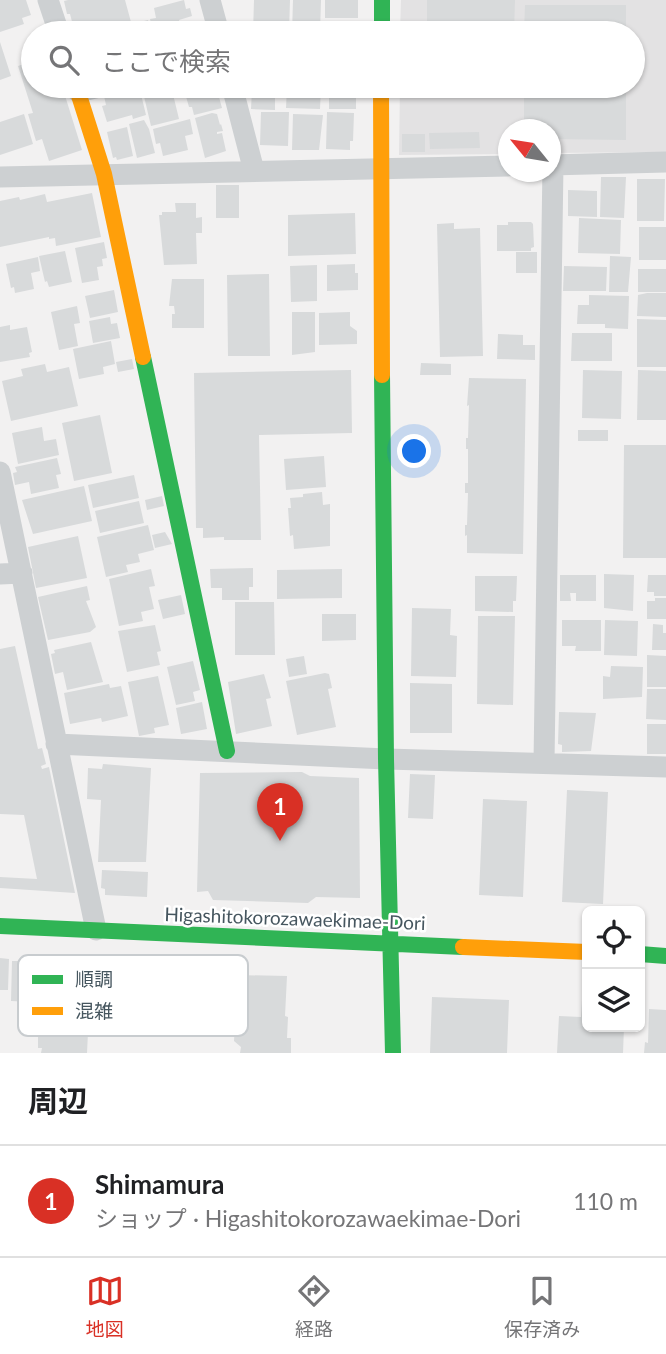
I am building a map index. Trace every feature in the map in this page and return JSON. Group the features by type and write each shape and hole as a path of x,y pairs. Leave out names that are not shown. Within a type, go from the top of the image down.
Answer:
{"street":[{"path":"48,0 55,21"},
{"path":"210,0 216,21"},
{"path":"382,0 382,21"},
{"path":"80,98 104,174 227,751"},
{"path":"235,98 254,172"},
{"path":"381,98 386,759 393,1053"},
{"path":"561,165 666,162"},
{"path":"0,177 498,166"},
{"path":"544,762 552,182"},
{"path":"0,472 96,930"},
{"path":"0,574 22,573"},
{"path":"56,744 386,759 666,767"},
{"name":"Higashitokorozawaekimae-Dori","path":"0,926 582,952"},
{"path":"645,954 666,956"}],"shaded area":[{"path":"401,0 666,0 666,152 561,153 561,119 498,119 498,154 399,155 400,98 645,98 645,21 400,21"}],"building":[{"path":"0,0 26,0 31,15 22,18 21,25 0,32"},
{"path":"125,0 131,21 72,21 64,1"},
{"path":"184,0 186,9 190,8 192,16 179,21 150,21 156,18 154,8"},
{"path":"254,0 290,0 289,21 253,21"},
{"path":"293,0 321,0 320,21 292,21"},
{"path":"325,0 358,0 358,18 325,18"},
{"path":"427,0 515,0 514,21 427,21"},
{"path":"525,5 626,5 626,21 524,21"},
{"path":"0,42 11,76 0,80"},
{"path":"28,98 66,98 82,150 49,161 42,139 36,141 28,114 33,113"},
{"path":"104,98 142,98 146,115 133,119 132,115 107,122 102,106 106,105"},
{"path":"144,98 174,98 179,119 151,126"},
{"path":"186,98 219,98 222,108 194,115 192,107 189,107"},
{"path":"252,98 275,98 275,110 251,109"},
{"path":"286,98 320,98 320,109 286,108"},
{"path":"329,98 356,98 356,109 329,109"},
{"path":"524,98 626,98 626,140 561,139 561,119 524,119"},
{"path":"261,112 289,112 288,146 260,145"},
{"path":"327,112 354,113 350,150 326,149"},
{"path":"24,114 33,144 0,155 0,122"},
{"path":"217,114 221,124 223,131 217,134 222,133 226,151 205,158 195,118"},
{"path":"293,114 323,115 319,150 292,150"},
{"path":"190,119 193,134 185,136 188,150 163,156 160,143 156,144 153,129"},
{"path":"144,120 155,153 137,158 129,124"},
{"path":"127,127 133,156 117,160 116,157 113,158 107,132"},
{"path":"479,132 480,148 430,149 429,133"},
{"path":"402,134 425,134 425,152 402,152"},
{"path":"601,177 626,177 624,218 600,217"},
{"path":"637,179 665,179 664,221 637,221"},
{"path":"216,185 239,185 239,218 216,218"},
{"path":"568,190 597,191 597,217 568,216"},
{"path":"92,193 101,237 56,246 55,238 49,237 0,247 0,201 45,194 47,202"},
{"path":"175,203 196,203 196,218 202,217 202,233 196,233 197,264 164,265 159,215 162,215 162,212 176,212"},
{"path":"355,213 356,254 288,256 288,215"},
{"path":"579,218 621,220 620,254 578,253"},
{"path":"508,222 533,224 534,247 531,251 497,251 497,225 508,225"},
{"path":"454,223 454,229 480,228 483,356 440,357 437,224"},
{"path":"639,227 666,227 666,260 639,260"},
{"path":"104,242 107,258 102,259 103,266 97,267 99,280 82,283 75,248"},
{"path":"65,251 72,282 49,287 47,281 45,282 39,256"},
{"path":"516,252 537,252 537,273 516,273"},
{"path":"610,256 631,257 628,292 609,292"},
{"path":"38,257 40,271 31,273 34,289 15,293 14,287 11,288 6,264"},
{"path":"355,264 358,290 327,291 327,265"},
{"path":"317,265 317,301 291,302 290,266"},
{"path":"564,266 607,267 606,291 563,291"},
{"path":"638,269 666,269 666,292 638,292"},
{"path":"269,274 270,356 228,356 227,275"},
{"path":"172,279 204,279 204,328 172,328 174,306 169,306"},
{"path":"114,290 118,312 90,318 85,296"},
{"path":"666,293 666,317 637,316 638,295"},
{"path":"589,295 629,296 628,329 605,328 605,324 577,324 578,305 589,305"},
{"path":"77,306 80,323 74,324 78,346 59,350 51,312"},
{"path":"292,312 315,312 315,352 292,355"},
{"path":"350,312 350,326 357,331 357,344 319,345 319,313"},
{"path":"110,317 111,324 117,323 120,338 93,343 89,321"},
{"path":"637,319 666,320 666,367 637,367"},
{"path":"10,325 10,330 27,327 32,352 29,353 30,357 0,362 0,327"},
{"path":"572,333 612,333 612,361 571,361"},
{"path":"498,334 523,335 523,345 535,345 535,360 497,359"},
{"path":"111,341 115,364 103,367 104,374 79,379 73,349"},
{"path":"132,359 134,369 118,372 116,362"},
{"path":"421,363 451,364 451,375 420,375"},
{"path":"45,364 47,372 69,367 78,406 11,421 2,381 23,376 21,369"},
{"path":"351,370 352,433 259,435 261,540 203,538 203,528 196,528 194,373"},
{"path":"583,370 622,371 621,419 582,418"},
{"path":"638,370 666,371 666,420 637,420"},
{"path":"469,378 526,379 523,554 467,553 465,525 468,493 465,493 465,483 468,483 466,438"},
{"path":"100,415 112,473 74,481 62,423"},
{"path":"42,427 44,441 56,439 59,455 18,464 12,433"},
{"path":"578,430 608,430 608,441 578,441"},
{"path":"624,445 666,445 666,558 623,558"},
{"path":"324,456 326,487 286,490 284,459"},
{"path":"57,458 61,474 56,475 59,488 31,494 29,482 15,485 15,467"},
{"path":"134,475 139,498 93,508 88,485"},
{"path":"84,486 92,521 33,534 22,500"},
{"path":"322,492 323,505 330,504 330,546 294,549 293,535 290,536 290,498"},
{"path":"162,496 164,506 147,510 145,500"},
{"path":"139,501 144,523 100,533 95,511"},
{"path":"148,525 154,550 138,554 140,562 126,565 128,572 106,577 97,537"},
{"path":"165,532 172,544 155,548 152,535"},
{"path":"78,536 87,578 36,588 28,547"},
{"path":"253,568 253,587 249,587 249,600 222,600 222,588 211,588 210,569"},
{"path":"151,569 155,586 149,587 154,609 141,612 143,621 119,626 109,579"},
{"path":"342,569 342,598 277,599 277,570"},
{"path":"604,574 634,575 633,611 604,608"},
{"path":"560,575 596,575 596,601 576,601 576,593 570,593 571,601 560,601"},
{"path":"648,575 666,575 666,596 654,596 654,592 647,592"},
{"path":"475,576 517,576 513,612 475,611"},
{"path":"87,586 90,600 86,601 96,627 90,632 48,640 38,597"},
{"path":"181,595 185,614 163,619 158,600"},
{"path":"655,598 666,598 666,619 647,619 647,601 655,601"},
{"path":"235,602 274,602 275,655 235,655"},
{"path":"412,608 451,609 450,635 457,636 456,677 411,676"},
{"path":"322,614 356,614 356,640 322,641"},
{"path":"478,616 515,616 513,705 477,704"},
{"path":"562,620 601,620 601,651 575,651 576,646 562,646"},
{"path":"605,620 638,621 637,656 604,655"},
{"path":"653,624 663,625 666,650 652,650"},
{"path":"155,625 161,651 157,652 160,665 127,672 118,631"},
{"path":"91,642 103,682 67,690 63,672 55,674 51,654 55,653 54,650"},
{"path":"15,646 38,749 42,748 46,764 41,766 42,769 49,767 75,893 0,888 0,877 37,879 24,815 0,814 0,649"},
{"path":"647,655 666,656 666,687 647,687"},
{"path":"304,656 307,674 289,677 286,659"},
{"path":"193,661 200,690 193,692 195,701 176,705 167,667"},
{"path":"611,666 643,667 642,697 603,699 603,676 610,677"},
{"path":"264,674 271,698 266,699 272,726 236,734 228,682"},
{"path":"329,674 332,688 328,689 336,727 297,735 286,681"},
{"path":"158,676 169,725 154,728 155,733 139,736 128,682"},
{"path":"410,683 452,684 452,733 410,733"},
{"path":"109,684 110,688 121,686 128,716 102,722 101,718 70,724 64,693"},
{"path":"647,689 666,689 666,720 646,719"},
{"path":"202,702 207,729 181,734 176,708"},
{"path":"559,712 596,713 591,751 562,752 562,745 558,744"},
{"path":"647,724 666,724 666,754 647,754"},
{"path":"103,764 151,768 146,862 98,862 101,800 87,799 88,768 102,769"},
{"path":"302,772 310,776 359,778 360,898 316,897 308,903 213,900 208,891 197,892 200,773"},
{"path":"410,774 435,775 433,819 408,818"},
{"path":"567,790 608,792 603,904 562,902"},
{"path":"483,799 527,801 523,897 479,895"},
{"path":"102,870 148,872 147,897 105,895 105,889 101,888"},
{"path":"0,958 9,959 8,990 0,990"},
{"path":"12,961 18,961 18,1001 11,1001"},
{"path":"248,975 287,976 285,1016 288,1017 287,1038 291,1038 291,1053 240,1053 241,1047 234,1041 234,1036 248,1036"},
{"path":"432,997 509,1000 507,1053 430,1053"},
{"path":"582,1000 582,1032 624,1032 623,1053 557,1053 559,1016 581,1017"},
{"path":"649,1009 666,1010 666,1053 644,1053 645,1042 648,1043"},
{"path":"38,1036 88,1036 87,1053 41,1053 42,1048 38,1048"}],"traffic: fast":[{"path":"382,0 382,21"},
{"path":"143,357 227,751"},
{"path":"382,375 386,759 393,1053"},
{"path":"0,926 463,947"},
{"path":"645,954 666,956"}],"traffic: slow":[{"path":"80,98 104,174 143,357"},
{"path":"381,98 382,375"},
{"path":"463,947 582,952"}],"place":[{"name":"Shimamura","path":"280,841"}]}
